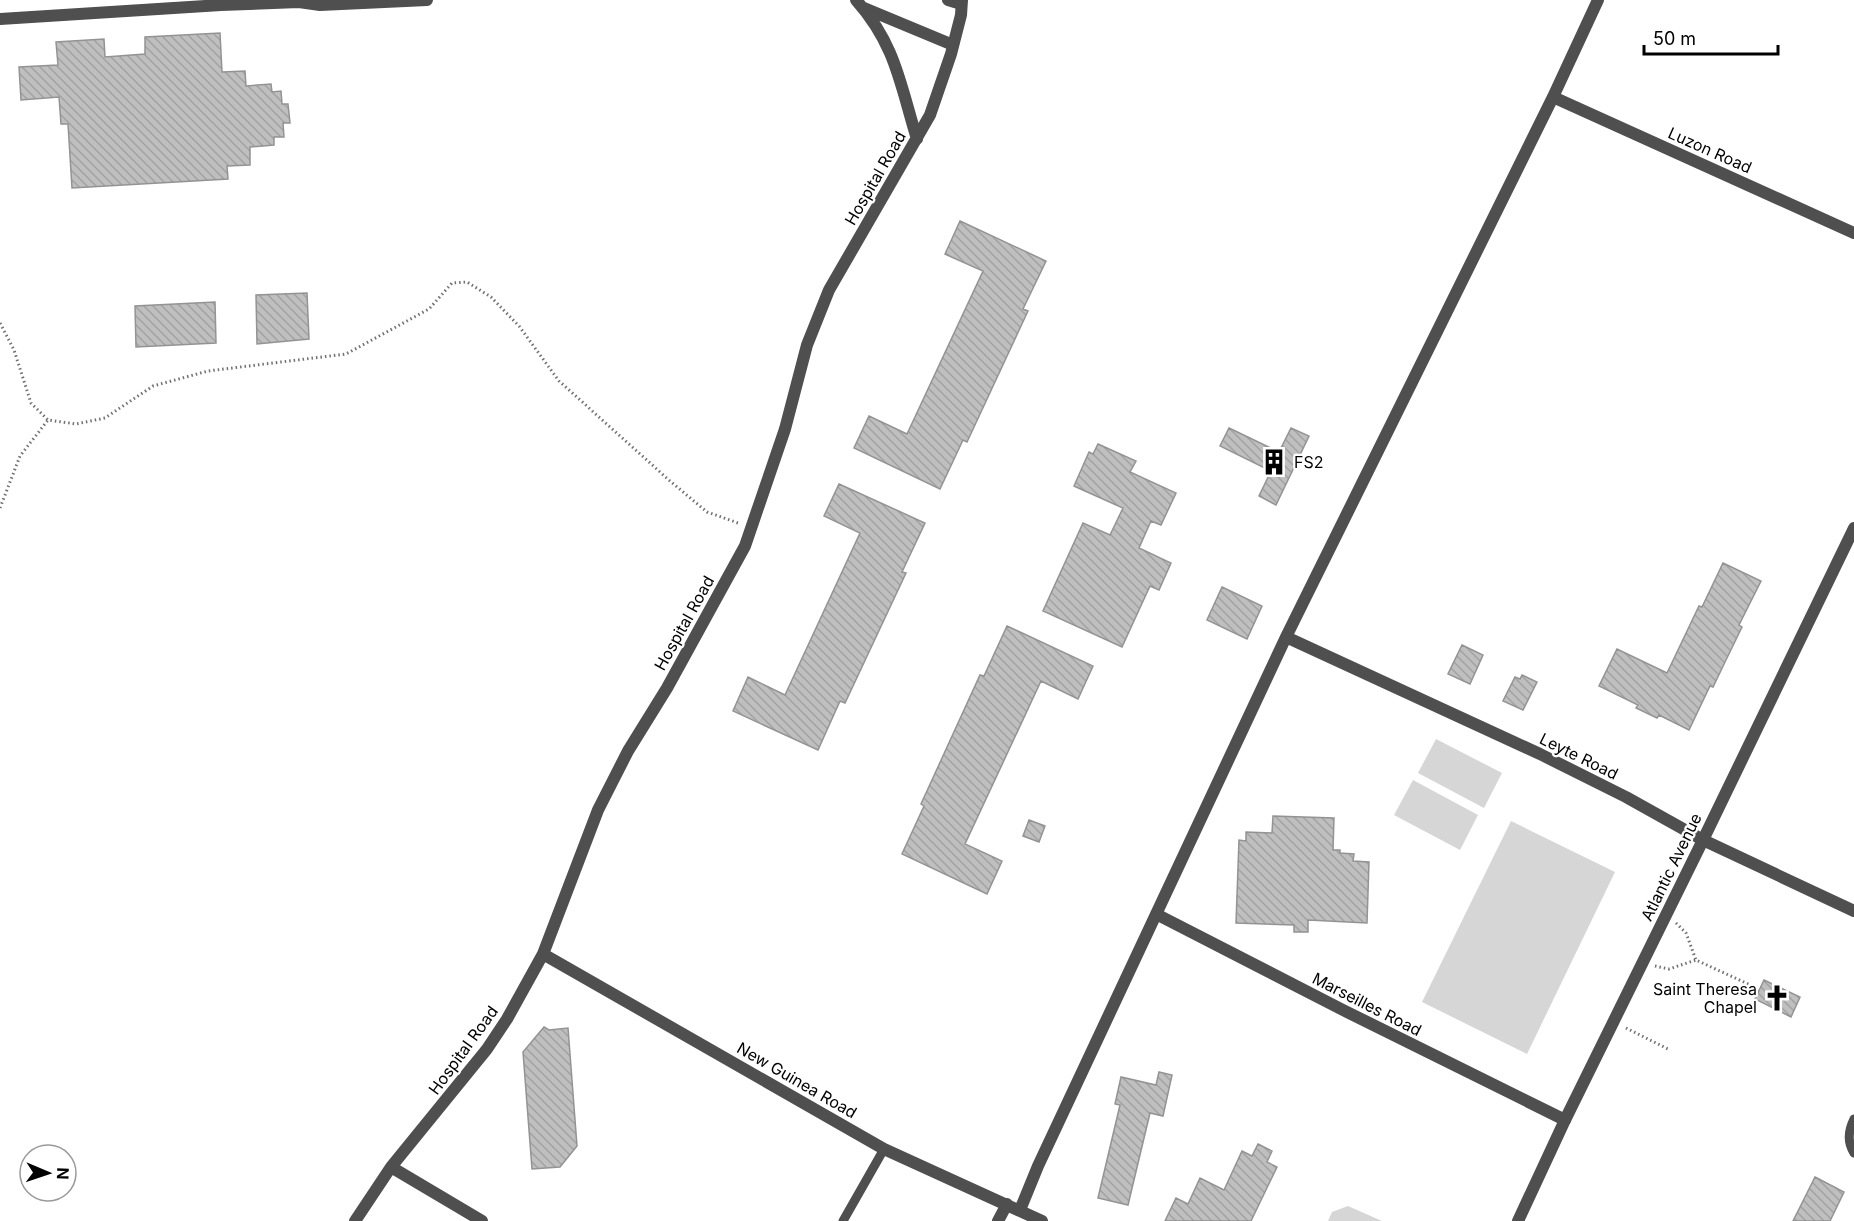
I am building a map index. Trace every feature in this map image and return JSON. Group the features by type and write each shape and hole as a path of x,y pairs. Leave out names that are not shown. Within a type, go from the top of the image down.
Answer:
{"street":[{"path":"0,19 221,5 299,2 320,5 427,0"},
{"path":"948,0 962,2"},
{"path":"1020,1210 1038,1166 1286,637 1598,0"},
{"name":"Hospital Road","path":"355,1221 391,1167 487,1049 507,1019 543,954 598,810 628,751 668,688 745,546 785,429 807,345 828,290 930,115 953,45 962,2"},
{"path":"860,4 953,45"},
{"path":"860,4 872,17 888,45 902,82 916,139"},
{"name":"Luzon Road","path":"1552,97 1854,233"},
{"name":"Atlantic Avenue","path":"1518,1221 1565,1119 1854,528"},
{"name":"Leyte Road","path":"1286,637 1540,754 1626,797 1703,840 1854,911"},
{"name":"Marseilles Road","path":"1156,914 1333,1005 1565,1119"},
{"name":"New Guinea Road","path":"543,954 884,1149 1042,1221"},
{"path":"391,1167 482,1221"},
{"path":"998,1221 1007,1204"}],"lane":[{"path":"1854,1119 1849,1129 1849,1139 1854,1153"},
{"path":"843,1221 884,1149"}],"path":[{"path":"0,323 14,350 31,403 48,420 76,424 105,418 153,386 208,371 346,354 429,309 452,283 467,282 491,297 519,326 559,381 670,481 707,512 751,528"},
{"path":"0,508 20,456 48,420"},
{"path":"1665,917 1680,926 1686,933 1696,960"},
{"path":"1643,961 1669,969 1696,960 1759,989"},
{"path":"1613,1022 1670,1050"}],"shaded area":[{"path":"1436,739 1502,773 1484,808 1418,773"},
{"path":"1413,780 1478,815 1460,850 1394,815"},
{"path":"1511,821 1615,872 1527,1054 1422,1002"},
{"path":"1348,1206 1382,1221 1328,1221 1332,1212"}],"building":[{"path":"220,33 222,72 245,71 246,86 271,84 272,92 281,91 282,104 288,104 290,123 283,123 284,137 274,137 274,145 250,147 250,165 227,166 228,179 72,188 68,124 61,124 59,97 21,100 19,67 58,65 56,42 104,39 105,57 145,54 145,37"},
{"path":"960,221 1046,261 1023,309 1028,311 967,442 963,440 940,489 854,448 869,416 907,434 983,271 945,254"},
{"path":"307,293 309,339 257,344 256,295"},
{"path":"215,302 216,343 136,347 135,306"},
{"name":"FS2","path":"1229,428 1279,452 1291,428 1309,436 1276,505 1259,496 1271,471 1220,446"},
{"path":"1098,444 1136,461 1130,472 1176,493 1161,525 1151,521 1139,548 1171,563 1159,590 1150,586 1122,647 1043,611 1083,523 1110,535 1123,508 1074,486 1089,452 1093,454"},
{"path":"839,484 925,523 902,572 906,573 845,703 840,701 818,750 733,711 748,677 785,695 860,533 824,516"},
{"path":"1723,563 1761,581 1739,625 1742,627 1689,730 1659,715 1657,718 1636,708 1638,705 1599,686 1617,649 1667,673 1699,606 1702,607"},
{"path":"1222,587 1262,606 1247,639 1207,620"},
{"path":"1007,626 1093,666 1078,699 1041,681 965,844 1002,861 987,894 902,854 924,806 921,804 980,675 984,676"},
{"path":"1462,645 1483,655 1470,684 1448,674"},
{"path":"1522,675 1537,682 1523,710 1503,701 1515,677 1520,679"},
{"path":"1273,816 1334,818 1333,850 1354,854 1353,861 1369,862 1367,923 1308,920 1308,932 1294,932 1294,925 1236,923 1239,840 1246,841 1246,832 1272,833"},
{"path":"1029,820 1045,826 1039,842 1023,836"},
{"name":"Saint Theresa Chapel","path":"1764,980 1800,997 1791,1017 1755,999"},
{"path":"544,1027 549,1030 568,1028 577,1146 560,1167 532,1169 523,1052"},
{"path":"1159,1072 1172,1075 1163,1116 1150,1113 1128,1205 1098,1198 1120,1105 1115,1104 1121,1077 1156,1085"},
{"path":"1258,1144 1272,1151 1267,1162 1277,1167 1251,1221 1165,1221 1176,1198 1188,1204 1200,1178 1224,1190 1242,1151 1252,1156"},
{"path":"1815,1177 1844,1192 1830,1221 1793,1221"}],"place":[{"name":"FS2","path":"1274,462"},
{"name":"Saint Theresa Chapel","path":"1777,998"}]}
